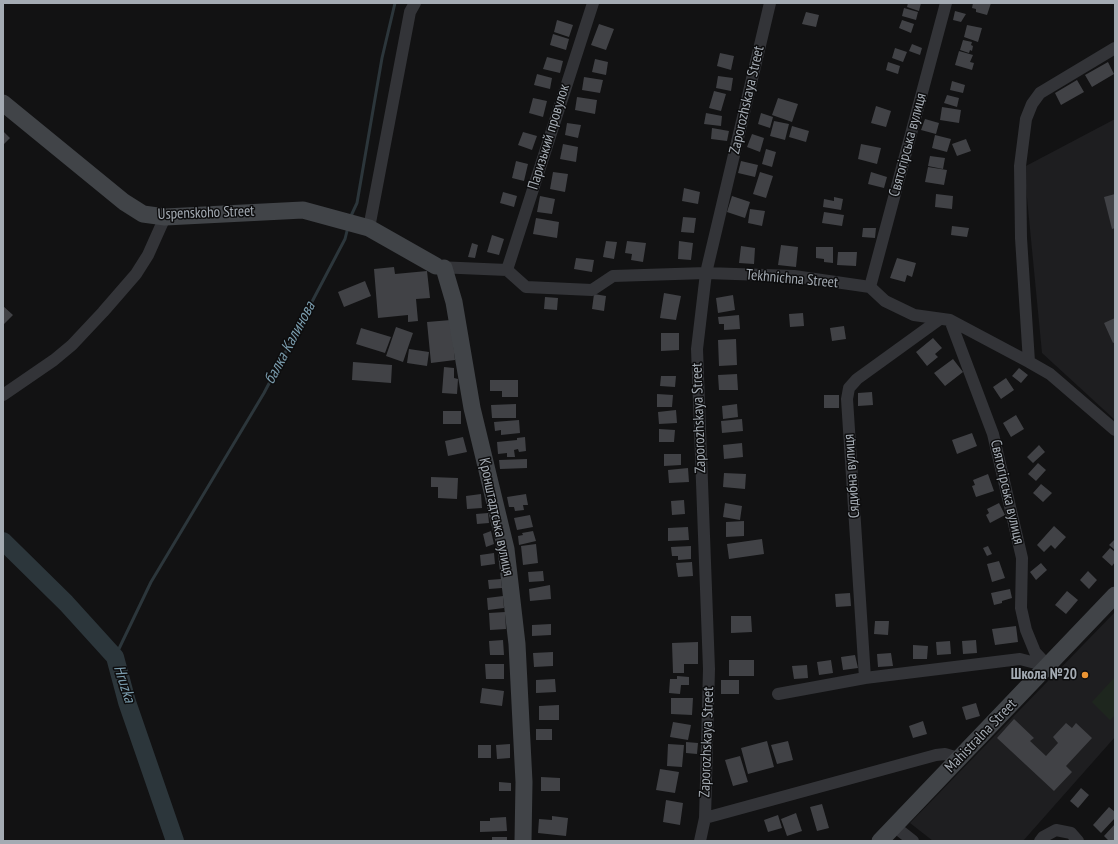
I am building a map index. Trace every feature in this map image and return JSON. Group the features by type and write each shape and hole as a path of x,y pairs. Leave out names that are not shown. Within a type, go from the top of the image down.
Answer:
{"street":[{"path":"369,228 410,12 415,3"},
{"name":"Паризький провулок","path":"507,270 593,3"},
{"name":"Zaporozhskaya Street","path":"700,841 705,818 709,669 697,349 706,273 770,3"},
{"name":"Святогірська вулиця","path":"870,287 946,3"},
{"path":"1029,362 1022,238 1020,166 1026,119 1032,104 1040,93 1115,48"},
{"name":"Uspenskoho Street","path":"3,103 124,202 142,214 165,217 303,210 326,214 369,228 440,267"},
{"path":"3,395 54,360 72,345 103,312 140,268 148,255 165,217"},
{"path":"440,267 507,270"},
{"name":"Кронштадтська вулиця","path":"440,267 454,302 472,408 506,549 516,644 524,782 523,841"},
{"name":"Tekhnichna Street","path":"507,270 526,287 592,290 613,276 706,273 794,276 870,287"},
{"path":"870,287 885,301 914,315 945,319 1050,374 1115,430"},
{"name":"Святогірська вулиця","path":"945,319 993,434 1022,558 1021,608 1026,630 1035,652 1048,666"},
{"name":"Сядибна вулиця","path":"865,678 847,399 849,388 857,379 945,319"},
{"name":"Mahistralna Street","path":"880,841 1115,595"},
{"path":"778,694 865,678 1020,660 1048,666"},
{"path":"705,818 936,755 945,754 958,758"},
{"path":"894,826 913,841"},
{"path":"1040,841 1043,837 1056,830 1071,833 1078,841"}],"shaded area":[{"path":"1115,119 1115,420 1042,353 1024,167"},
{"name":"Школа №20","path":"1115,612 1115,737 1023,841 933,841 910,823"},
{"path":"1115,677 1115,715 1110,720 1092,702"}],"building":[{"path":"908,3 921,3 919,11 907,7"},
{"path":"973,3 991,3 987,15 976,12 976,9 972,8"},
{"path":"904,8 918,12 916,20 902,16"},
{"path":"955,11 966,14 961,22 953,20"},
{"path":"806,12 819,15 816,27 802,24"},
{"path":"557,20 573,25 569,37 554,32"},
{"path":"902,20 914,24 911,33 899,28"},
{"path":"599,24 614,29 606,50 591,45"},
{"path":"967,25 982,28 978,42 964,37"},
{"path":"553,34 569,39 566,50 550,45"},
{"path":"963,40 972,42 972,51 970,50 969,53 960,50"},
{"path":"912,44 922,48 920,55 909,51"},
{"path":"895,48 907,52 903,62 892,58"},
{"path":"959,51 973,55 970,62 974,63 972,70 955,65"},
{"path":"720,53 734,56 731,70 717,66"},
{"path":"547,57 563,61 560,73 543,69"},
{"path":"595,59 608,62 606,75 592,72"},
{"path":"888,62 900,66 898,74 886,70"},
{"path":"1108,62 1114,74 1092,87 1085,75"},
{"path":"537,74 552,78 550,89 534,85"},
{"path":"718,76 733,78 731,91 716,88"},
{"path":"584,77 603,80 600,93 582,90"},
{"path":"1077,80 1084,92 1061,105 1055,93"},
{"path":"952,81 965,85 963,93 950,90"},
{"path":"714,91 726,94 721,111 709,108"},
{"path":"947,95 959,98 957,107 944,103"},
{"path":"577,97 597,100 595,114 575,110"},
{"path":"533,98 547,101 543,117 529,113"},
{"path":"778,98 798,104 792,122 772,115"},
{"path":"876,106 891,111 886,127 871,123"},
{"path":"942,107 961,110 959,123 940,120"},
{"path":"706,113 722,116 721,126 704,124"},
{"path":"761,113 773,117 770,128 758,124"},
{"path":"925,119 939,123 936,134 921,130"},
{"path":"774,121 789,124 785,140 770,136"},
{"path":"567,123 581,125 578,138 565,135"},
{"path":"792,126 809,131 806,142 789,137"},
{"path":"712,128 729,131 727,141 711,139"},
{"path":"3,131 10,138 3,145"},
{"path":"523,132 537,136 532,150 518,145"},
{"path":"752,134 764,138 760,152 747,147"},
{"path":"935,135 951,139 947,152 932,148"},
{"path":"966,139 971,151 957,156 952,144"},
{"path":"563,144 578,147 576,162 560,159"},
{"path":"861,144 881,148 877,164 858,159"},
{"path":"766,149 776,152 772,167 762,164"},
{"path":"930,156 945,158 943,169 928,166"},
{"path":"516,161 528,164 524,181 512,178"},
{"path":"741,161 758,165 755,177 738,173"},
{"path":"928,167 947,170 944,185 925,182"},
{"path":"553,172 568,174 565,192 550,189"},
{"path":"760,172 773,176 766,198 753,194"},
{"path":"871,172 887,177 884,188 868,184"},
{"path":"684,188 700,192 698,204 682,201"},
{"path":"503,192 517,196 514,207 500,203"},
{"path":"936,194 953,196 952,209 935,207"},
{"path":"1115,194 1115,228 1112,229 1104,197"},
{"path":"540,196 555,199 552,214 537,212"},
{"path":"732,196 750,202 745,218 727,212"},
{"path":"834,197 843,199 841,210 823,207 824,199 834,201"},
{"path":"750,209 765,211 762,226 748,223"},
{"path":"824,212 844,215 842,226 822,223"},
{"path":"683,217 696,218 694,233 681,232"},
{"path":"536,218 559,222 557,238 533,234"},
{"path":"952,226 969,228 967,237 951,235"},
{"path":"863,228 876,228 875,238 862,237"},
{"path":"492,235 504,239 499,255 487,252"},
{"path":"606,241 617,242 614,259 603,257"},
{"path":"627,241 646,243 643,262 631,260 632,254 625,253"},
{"path":"679,241 693,243 691,260 678,259"},
{"path":"472,243 478,245 475,258 468,257"},
{"path":"781,245 798,247 796,267 778,265"},
{"path":"741,246 755,248 754,264 739,263"},
{"path":"816,247 833,247 833,263 824,262 824,259 816,258"},
{"path":"838,252 857,252 856,266 837,265"},
{"path":"576,258 594,260 592,272 574,269"},
{"path":"897,258 916,263 912,277 907,275 905,282 890,278"},
{"path":"394,267 395,274 427,271 430,298 416,299 418,321 408,322 408,315 378,318 374,269"},
{"path":"365,281 371,296 344,307 338,292"},
{"path":"664,293 681,296 676,320 660,318"},
{"path":"594,294 606,296 604,311 592,309"},
{"path":"733,295 735,310 718,313 716,298"},
{"path":"545,297 558,298 557,310 544,309"},
{"path":"3,306 13,315 3,325"},
{"path":"803,313 804,326 790,327 789,314"},
{"path":"739,315 740,329 724,330 724,324 719,324 718,317"},
{"path":"1115,318 1115,342 1113,343 1104,323"},
{"path":"451,320 455,360 431,363 427,322"},
{"path":"844,326 846,339 832,341 830,328"},
{"path":"396,327 413,333 403,362 386,356"},
{"path":"361,328 391,337 385,353 356,344"},
{"path":"661,333 679,333 679,350 661,351"},
{"path":"933,338 942,348 935,354 938,357 927,366 916,352"},
{"path":"736,339 737,365 719,366 718,340"},
{"path":"409,349 429,352 427,366 407,363"},
{"path":"953,359 963,372 945,386 934,373"},
{"path":"353,362 392,365 391,383 352,380"},
{"path":"444,367 454,368 454,378 458,379 457,394 442,393"},
{"path":"1019,368 1028,375 1021,383 1012,376"},
{"path":"737,374 738,390 719,390 718,375"},
{"path":"661,376 676,376 675,387 660,386"},
{"path":"1006,378 1014,390 1001,399 993,387"},
{"path":"490,380 518,380 518,397 502,397 502,391 490,391"},
{"path":"872,392 873,405 858,406 858,393"},
{"path":"657,394 673,395 672,407 657,407"},
{"path":"824,395 839,395 839,408 824,408"},
{"path":"516,404 516,418 492,418 491,405"},
{"path":"737,404 738,417 723,419 722,406"},
{"path":"676,410 677,423 659,424 658,412"},
{"path":"443,411 461,411 461,424 443,424"},
{"path":"1016,415 1024,429 1011,437 1003,423"},
{"path":"742,419 743,431 722,433 721,421"},
{"path":"519,420 520,433 501,435 501,430 495,431 494,422"},
{"path":"659,429 675,430 674,442 659,442"},
{"path":"972,433 977,446 957,454 952,440"},
{"path":"463,437 467,452 448,456 445,441"},
{"path":"525,437 526,451 519,452 518,449 514,450 515,457 507,457 507,453 498,454 497,442 517,440 517,438"},
{"path":"742,443 743,457 724,459 723,445"},
{"path":"1039,445 1045,452 1033,463 1027,457"},
{"path":"664,454 681,454 681,465 664,466"},
{"path":"527,459 527,468 500,469 499,460"},
{"path":"1038,463 1046,470 1036,481 1028,474"},
{"path":"688,468 689,482 669,483 668,470"},
{"path":"724,473 746,474 745,489 723,487"},
{"path":"988,474 994,491 976,497 972,486 975,485 973,480"},
{"path":"431,477 458,478 457,499 438,498 438,487 431,487"},
{"path":"1041,484 1052,493 1043,502 1033,493"},
{"path":"481,494 482,508 467,509 466,496"},
{"path":"526,494 528,505 523,505 524,510 515,511 514,507 509,507 507,497"},
{"path":"684,500 685,514 672,515 671,501"},
{"path":"725,503 742,506 740,520 723,517"},
{"path":"999,503 1005,515 990,523 986,515 989,513 987,509"},
{"path":"488,513 489,523 477,524 476,514"},
{"path":"530,515 533,527 517,530 514,518"},
{"path":"744,521 744,536 726,537 726,522"},
{"path":"1054,526 1066,537 1055,549 1051,545 1044,552 1037,545"},
{"path":"688,527 689,540 668,541 668,528"},
{"path":"491,531 494,544 486,547 483,534"},
{"path":"533,531 536,541 519,545 518,536 523,535 522,533"},
{"path":"762,539 764,554 729,559 727,544"},
{"path":"1115,539 1115,550 1109,545"},
{"path":"536,544 538,563 523,565 521,546"},
{"path":"691,546 691,559 678,560 678,556 672,556 671,547"},
{"path":"988,546 992,554 987,556 983,548"},
{"path":"1110,548 1115,552 1115,562 1112,566 1102,557"},
{"path":"494,553 495,564 481,566 480,555"},
{"path":"999,561 1005,578 992,582 987,564"},
{"path":"692,562 693,576 678,577 676,563"},
{"path":"1041,563 1047,570 1036,580 1030,572"},
{"path":"543,571 544,581 529,582 528,572"},
{"path":"1088,571 1097,580 1089,589 1080,580"},
{"path":"501,579 502,588 489,589 488,580"},
{"path":"550,585 551,599 530,601 529,589"},
{"path":"1010,589 1012,598 994,605 991,593"},
{"path":"1067,591 1078,600 1066,614 1055,605"},
{"path":"850,593 851,606 836,607 835,594"},
{"path":"503,596 504,608 488,610 487,598"},
{"path":"505,612 506,629 490,630 489,613"},
{"path":"731,616 751,616 752,632 731,633"},
{"path":"875,621 889,621 888,635 874,634"},
{"path":"551,624 551,635 532,636 532,625"},
{"path":"1016,626 1018,642 995,645 992,629"},
{"path":"503,640 504,655 490,655 489,641"},
{"path":"976,640 977,653 963,654 962,641"},
{"path":"950,641 951,654 937,655 936,642"},
{"path":"698,642 698,664 684,664 684,673 673,673 672,643"},
{"path":"913,645 928,646 927,659 913,659"},
{"path":"553,652 553,666 534,667 533,653"},
{"path":"891,653 893,666 878,667 877,654"},
{"path":"855,655 858,668 843,670 841,657"},
{"path":"729,660 754,660 754,676 729,676"},
{"path":"831,660 833,673 819,675 817,662"},
{"path":"485,664 504,664 504,679 486,679"},
{"path":"807,665 808,678 794,679 792,666"},
{"path":"677,676 689,677 689,685 681,685 680,694 669,693 670,679 677,679"},
{"path":"555,679 556,692 536,693 536,680"},
{"path":"721,680 739,680 739,694 721,694"},
{"path":"482,688 504,691 502,706 480,703"},
{"path":"671,698 693,698 692,715 671,714"},
{"path":"976,703 980,716 966,720 962,707"},
{"path":"559,705 559,720 539,720 539,706"},
{"path":"1014,719 1034,738 1030,741 1046,756 1058,743 1053,737 1066,723 1072,728 1076,723 1092,738 1066,766 1072,772 1054,791 997,738"},
{"path":"923,721 927,734 913,738 909,726"},
{"path":"673,722 691,725 688,740 670,737"},
{"path":"536,729 552,729 552,740 536,740"},
{"path":"767,741 774,767 748,774 741,748"},
{"path":"788,741 793,760 777,764 771,745"},
{"path":"686,742 698,743 697,754 686,753"},
{"path":"510,744 510,758 497,759 496,745"},
{"path":"668,744 684,745 682,767 667,766"},
{"path":"478,745 491,745 491,758 478,758"},
{"path":"740,756 748,782 733,786 725,760"},
{"path":"660,769 679,772 675,793 656,790"},
{"path":"541,777 560,778 560,791 541,791"},
{"path":"499,782 511,783 511,791 499,791"},
{"path":"1081,788 1089,795 1078,808 1070,801"},
{"path":"666,800 683,803 680,825 663,822"},
{"path":"822,804 829,828 817,831 810,807"},
{"path":"1109,807 1115,812 1115,818 1101,833 1093,825"},
{"path":"796,813 802,831 787,836 781,819"},
{"path":"778,815 782,828 768,832 764,820"},
{"path":"552,816 568,818 566,836 538,833 539,819 552,820"},
{"path":"506,817 507,831 480,832 480,821 490,821 490,818"},
{"path":"1115,824 1115,841 1109,841 1104,836"},
{"path":"492,837 507,837 507,841 492,841"}],"waterway":[{"name":"балка Калинова","path":"350,218 357,203 382,58 395,3"},
{"name":"балка Калинова","path":"115,657 151,582 264,393 345,239 348,227"},
{"name":"Hruzka","path":"3,541 66,603 115,657 127,702 175,841"}],"place":[{"name":"Школа №20","path":"1085,675"}]}
